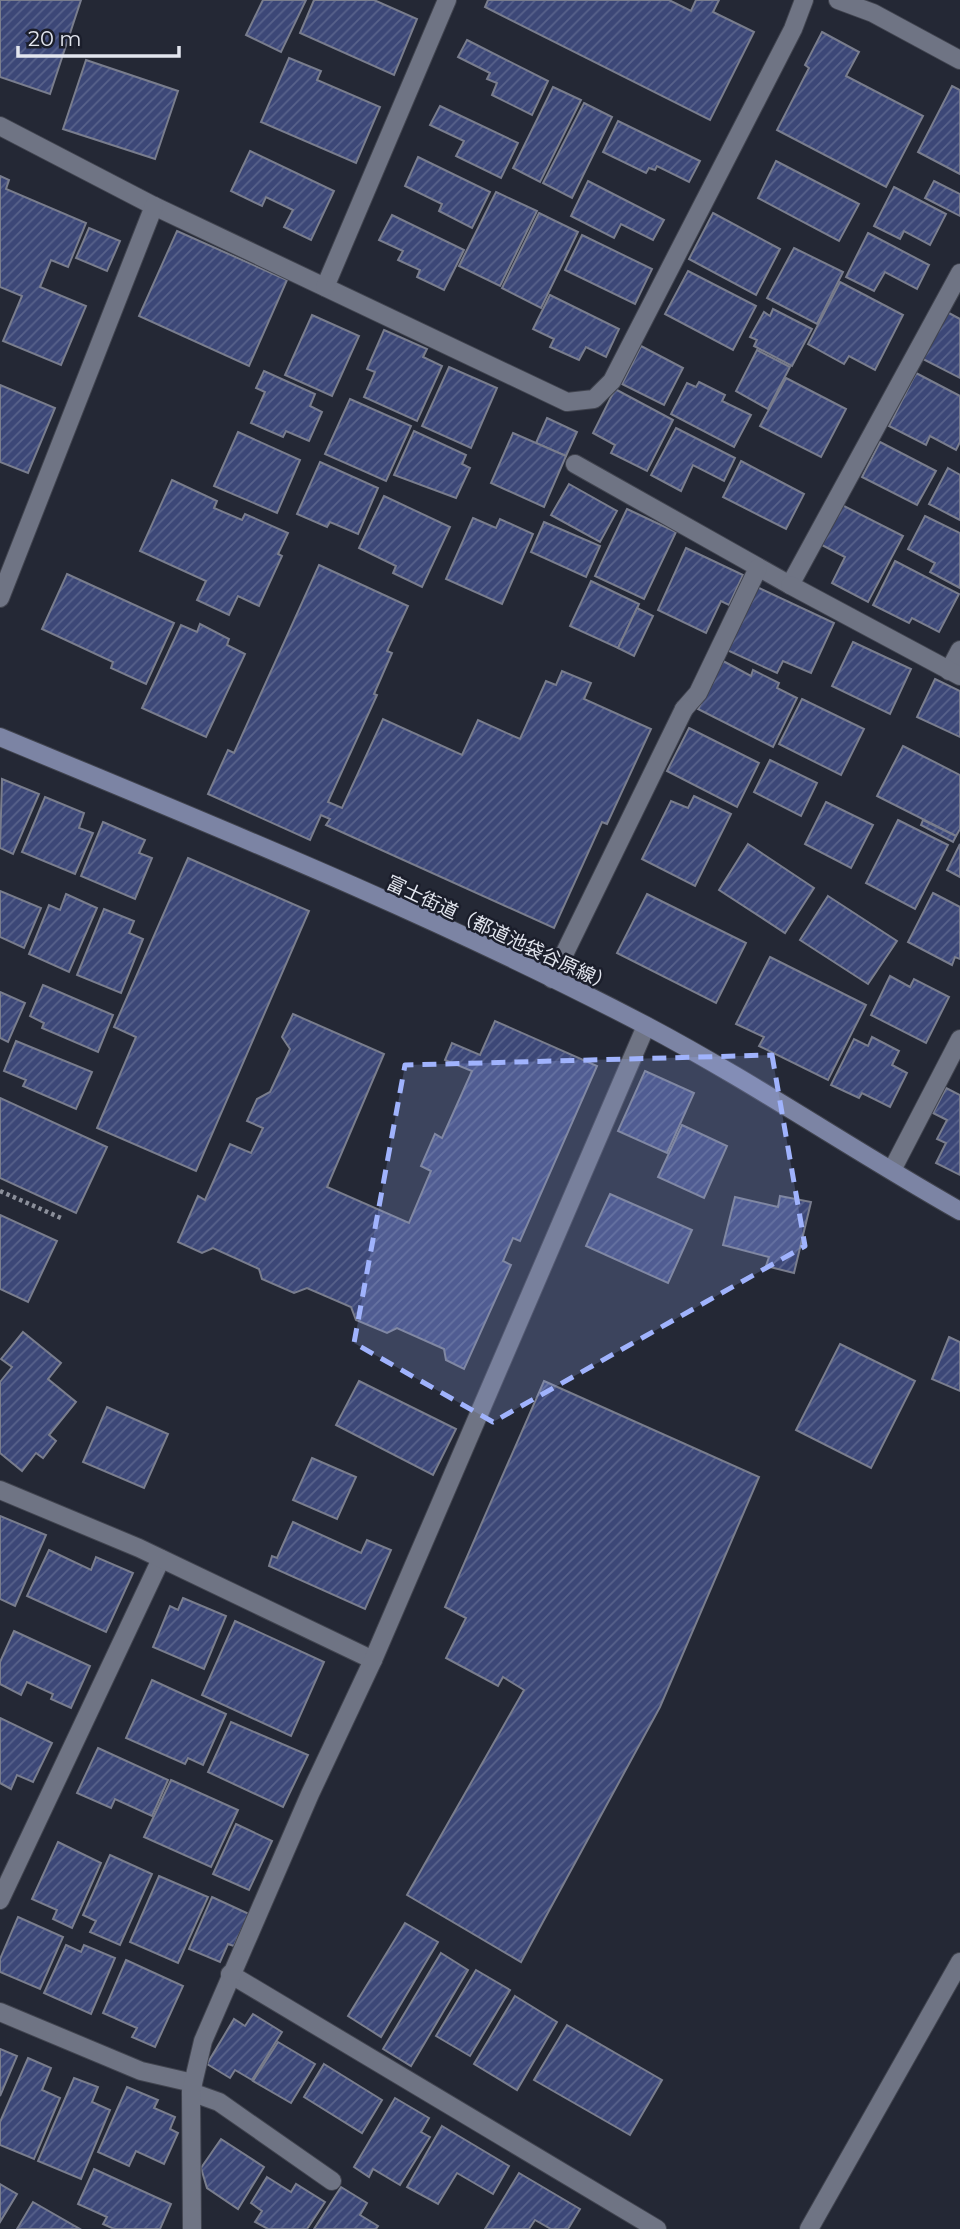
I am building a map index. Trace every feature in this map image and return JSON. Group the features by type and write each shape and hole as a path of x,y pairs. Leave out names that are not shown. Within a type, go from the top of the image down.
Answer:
{"main road":[{"name":"富士街道（都道池袋谷原線）","path":"0,737 382,900 552,979 646,1026 960,1211"}],"street":[{"path":"325,287 447,0"},
{"path":"0,126 153,206 567,402 594,399 612,381 793,29 804,0"},
{"path":"838,0 873,13 960,61"},
{"path":"0,598 153,206"},
{"path":"789,585 960,273"},
{"path":"575,464 758,568 955,673 960,650"},
{"path":"552,979 684,709 698,693 758,568"},
{"path":"192,2229 192,2087 203,2041 230,1974 373,1660 646,1026"},
{"path":"892,1170 960,1039"},
{"path":"0,1490 160,1559 373,1660"},
{"path":"0,1900 160,1559"},
{"path":"809,2229 960,1962"},
{"path":"230,1974 657,2229"},
{"path":"0,2012 141,2071 192,2087 219,2102 332,2180"}],"path":[{"path":"0,1191 61,1218"}],"highlighted area":[{"path":"772,1055 805,1246 493,1422 354,1343 405,1065"}],"building":[{"path":"0,0 81,0 50,94 0,77"},
{"path":"263,0 306,0 281,52 246,35"},
{"path":"314,0 374,0 417,19 394,75 300,33"},
{"path":"488,0 669,0 691,11 696,0 719,0 713,12 754,32 710,120 485,7"},
{"path":"822,32 859,52 846,76 923,116 886,187 777,130 809,68 805,65"},
{"path":"467,40 548,81 532,115 492,95 497,83 487,79 490,73 458,57"},
{"path":"289,58 321,71 317,80 380,107 356,163 261,122"},
{"path":"86,60 178,91 155,159 63,129"},
{"path":"952,86 960,90 960,174 918,152"},
{"path":"553,87 581,100 540,182 513,168"},
{"path":"584,103 612,117 572,198 543,183"},
{"path":"440,106 518,143 501,178 456,156 464,141 430,125"},
{"path":"618,121 700,161 689,182 657,166 655,170 649,168 646,173 603,152"},
{"path":"250,151 334,191 311,240 284,227 293,210 266,197 262,206 231,191"},
{"path":"418,157 490,192 472,228 439,211 442,204 405,186"},
{"path":"776,161 859,204 839,241 758,198"},
{"path":"0,176 9,180 6,189 86,223 68,267 51,260 40,287 86,306 61,365 3,341 22,296 0,287"},
{"path":"588,181 664,220 653,240 621,224 614,238 571,216"},
{"path":"934,181 960,194 960,216 925,198"},
{"path":"894,187 946,214 930,245 904,231 900,239 874,226"},
{"path":"496,192 537,211 500,286 459,266"},
{"path":"539,213 578,232 541,308 502,288"},
{"path":"713,213 780,249 756,295 689,259"},
{"path":"392,215 464,250 444,290 417,277 420,270 398,260 403,251 379,240"},
{"path":"89,228 120,241 107,271 76,258"},
{"path":"177,231 287,280 249,366 139,316"},
{"path":"868,233 929,265 917,289 885,272 874,291 846,277"},
{"path":"582,235 652,269 635,304 565,270"},
{"path":"794,248 843,272 817,324 767,298"},
{"path":"688,271 756,306 733,350 665,314"},
{"path":"840,282 903,315 875,370 849,356 844,364 808,344"},
{"path":"550,295 619,329 606,357 586,347 579,360 550,347 554,339 533,329"},
{"path":"773,309 812,329 792,366 754,346 757,340 750,337 764,312 770,316"},
{"path":"947,312 960,319 960,378 923,359"},
{"path":"312,315 359,336 332,396 285,375"},
{"path":"384,330 427,349 423,357 442,366 417,421 364,397 375,372 367,369"},
{"path":"641,346 683,368 664,405 622,384"},
{"path":"757,350 790,367 768,409 736,391"},
{"path":"449,367 497,388 471,448 422,426"},
{"path":"264,371 315,394 310,406 322,412 309,441 286,431 283,437 251,423 265,392 256,388"},
{"path":"916,373 960,396 960,442 956,450 930,436 926,445 889,426"},
{"path":"786,378 846,409 821,457 760,426"},
{"path":"699,382 725,395 722,401 751,415 734,447 671,414 687,383 696,387"},
{"path":"0,385 55,408 28,473 0,462"},
{"path":"615,389 673,420 647,471 611,453 615,445 593,433"},
{"path":"350,399 411,426 386,481 325,454"},
{"path":"547,418 577,432 566,456 536,443"},
{"path":"676,428 735,458 724,481 693,465 681,491 651,475"},
{"path":"414,431 466,455 462,464 470,468 456,498 394,475"},
{"path":"238,432 300,460 277,513 214,486"},
{"path":"513,433 566,456 544,507 491,483"},
{"path":"880,442 936,471 917,505 862,477"},
{"path":"741,461 804,494 786,529 723,497"},
{"path":"320,462 378,488 358,534 330,522 327,527 297,514"},
{"path":"948,468 960,475 960,520 929,504"},
{"path":"172,480 217,501 214,508 242,520 245,514 288,533 278,554 282,556 259,606 238,596 229,615 197,600 206,581 140,551"},
{"path":"569,484 617,511 600,542 551,515"},
{"path":"384,496 450,527 422,587 393,573 396,566 359,548"},
{"path":"838,503 903,536 868,602 832,583 845,557 818,543"},
{"path":"627,509 676,532 644,599 595,576"},
{"path":"925,516 960,533 960,588 930,572 935,563 908,549"},
{"path":"473,518 496,528 500,519 533,534 502,604 446,579"},
{"path":"544,522 600,546 586,577 531,552"},
{"path":"686,548 743,575 729,605 721,601 706,633 658,610"},
{"path":"895,561 959,594 939,632 912,618 909,623 873,605"},
{"path":"319,565 408,606 387,651 392,653 374,694 377,695 328,802 342,808 383,719 462,755 478,720 520,739 546,681 556,685 562,671 591,683 584,699 651,729 607,824 602,822 554,928 326,825 330,819 321,815 310,840 208,794 228,750 234,753"},
{"path":"67,574 174,623 146,684 111,668 113,662 42,629"},
{"path":"591,581 639,604 618,648 570,626"},
{"path":"757,587 834,623 811,673 783,661 777,673 727,650"},
{"path":"637,608 653,616 634,656 618,648"},
{"path":"200,624 229,639 227,645 245,654 206,737 142,708 181,625 197,632"},
{"path":"853,642 911,669 890,714 832,686"},
{"path":"723,661 751,676 753,670 779,683 777,688 797,698 773,747 698,709"},
{"path":"935,679 960,691 960,737 917,717"},
{"path":"802,699 864,729 841,775 779,744"},
{"path":"689,728 759,763 737,807 667,771"},
{"path":"903,746 960,775 960,829 956,836 877,796"},
{"path":"770,760 817,783 801,816 754,792"},
{"path":"2,779 39,794 13,854 0,848"},
{"path":"694,796 731,814 695,886 642,859 671,801 688,808"},
{"path":"45,797 84,813 79,828 93,833 75,874 22,852"},
{"path":"826,802 873,825 851,868 805,844"},
{"path":"898,820 948,845 915,909 866,883"},
{"path":"923,820 956,836 953,842 921,825"},
{"path":"103,822 145,840 139,853 152,858 135,899 81,876"},
{"path":"748,844 814,888 785,933 719,890"},
{"path":"960,844 960,877 947,870"},
{"path":"188,858 309,911 196,1171 97,1128 136,1037 114,1027"},
{"path":"0,891 41,908 24,948 0,937"},
{"path":"933,893 960,907 960,959 955,957 952,965 908,942"},
{"path":"66,894 97,908 69,972 29,954 49,905 60,910"},
{"path":"647,894 746,943 716,1003 617,953"},
{"path":"828,896 897,941 868,984 800,940"},
{"path":"104,909 134,921 129,933 143,939 121,993 77,975"},
{"path":"770,957 866,1005 828,1080 759,1046 764,1037 736,1024"},
{"path":"890,976 910,987 914,979 949,997 926,1043 871,1015"},
{"path":"43,985 113,1015 98,1052 42,1028 44,1023 30,1016"},
{"path":"0,992 25,1003 8,1042 0,1038"},
{"path":"293,1014 384,1054 327,1187 409,1223 431,1171 421,1166 435,1134 442,1138 472,1071 445,1060 452,1043 480,1055 495,1021 597,1066 520,1241 513,1238 503,1261 511,1265 464,1369 446,1360 444,1349 397,1328 387,1333 356,1320 351,1307 307,1288 294,1293 262,1279 259,1269 213,1248 202,1253 178,1242 198,1196 205,1200 230,1144 251,1153 263,1128 247,1121 257,1099 270,1092 290,1049 282,1037"},
{"path":"872,1037 899,1051 892,1065 907,1073 890,1107 862,1093 859,1098 831,1085 854,1039 868,1046"},
{"path":"16,1041 92,1072 76,1109 23,1086 26,1080 4,1071"},
{"path":"645,1071 694,1093 667,1153 618,1131"},
{"path":"946,1088 960,1095 960,1175 936,1163 946,1143 937,1139 947,1120 933,1113"},
{"path":"0,1098 107,1147 76,1213 0,1178"},
{"path":"682,1125 727,1146 704,1198 658,1177"},
{"path":"610,1194 692,1230 668,1283 586,1246"},
{"path":"780,1196 811,1202 794,1273 766,1266 769,1257 723,1245 735,1197 778,1207"},
{"path":"0,1215 57,1241 28,1302 0,1289"},
{"path":"23,1332 61,1363 48,1379 76,1402 49,1435 56,1441 43,1458 36,1453 22,1471 0,1453 0,1382 12,1367 1,1359"},
{"path":"949,1337 960,1342 960,1391 932,1379"},
{"path":"840,1344 915,1381 871,1468 796,1430"},
{"path":"359,1381 456,1429 433,1475 336,1425"},
{"path":"544,1381 759,1477 660,1707 521,1962 407,1895 524,1690 503,1677 498,1686 446,1658 466,1618 445,1607"},
{"path":"107,1407 168,1434 144,1488 83,1462"},
{"path":"312,1458 356,1477 337,1519 293,1500"},
{"path":"0,1516 46,1535 15,1606 0,1599"},
{"path":"293,1522 361,1553 367,1540 391,1550 365,1609 269,1566 272,1556 277,1558"},
{"path":"49,1550 91,1570 96,1557 133,1573 106,1632 27,1596"},
{"path":"183,1598 226,1616 204,1669 153,1647 170,1606 178,1610"},
{"path":"235,1621 324,1662 291,1736 202,1695"},
{"path":"14,1631 90,1666 71,1708 51,1699 53,1694 27,1682 21,1695 0,1684 0,1662"},
{"path":"152,1680 226,1714 203,1765 188,1758 185,1764 126,1738"},
{"path":"0,1718 52,1743 33,1782 17,1775 11,1789 0,1783"},
{"path":"231,1722 308,1755 283,1807 208,1772"},
{"path":"98,1748 168,1780 152,1816 115,1799 111,1808 77,1793"},
{"path":"171,1780 238,1810 211,1867 144,1837"},
{"path":"236,1824 272,1841 249,1890 213,1874"},
{"path":"58,1842 101,1863 72,1928 53,1919 57,1910 32,1899"},
{"path":"110,1855 152,1874 120,1945 90,1932 96,1921 83,1915"},
{"path":"159,1876 208,1897 178,1963 130,1942"},
{"path":"212,1897 249,1914 234,1946 228,1944 220,1962 189,1949"},
{"path":"18,1917 63,1937 40,1989 0,1972 0,1959"},
{"path":"405,1923 438,1942 381,2037 348,2016"},
{"path":"66,1945 81,1952 84,1945 115,1958 91,2014 44,1993"},
{"path":"441,1953 468,1970 411,2066 383,2049"},
{"path":"126,1960 183,1986 155,2047 132,2037 137,2028 103,2013"},
{"path":"476,1970 510,1990 470,2056 436,2036"},
{"path":"515,1996 557,2022 517,2090 474,2064"},
{"path":"253,2014 282,2032 252,2080 235,2070 230,2078 207,2064 234,2019 245,2026"},
{"path":"567,2025 662,2080 630,2135 534,2080"},
{"path":"278,2042 315,2064 291,2103 253,2081"},
{"path":"0,2049 17,2056 0,2096"},
{"path":"28,2058 51,2068 42,2090 60,2098 34,2159 0,2145 0,2122"},
{"path":"324,2064 382,2100 362,2133 304,2097"},
{"path":"74,2078 98,2087 92,2102 110,2110 81,2179 38,2161"},
{"path":"127,2087 158,2100 154,2108 175,2117 170,2129 178,2133 164,2164 136,2151 129,2166 98,2152"},
{"path":"395,2098 429,2118 421,2132 430,2137 400,2185 373,2169 369,2177 354,2167"},
{"path":"442,2126 509,2166 493,2194 457,2173 438,2204 407,2187"},
{"path":"221,2139 264,2167 238,2209 207,2188 201,2168"},
{"path":"94,2169 171,2204 160,2229 114,2229 103,2224 107,2217 78,2204"},
{"path":"519,2173 580,2209 568,2229 551,2229 535,2220 529,2229 485,2229"},
{"path":"267,2177 291,2192 296,2184 325,2202 307,2229 268,2229 255,2222 262,2211 251,2203"},
{"path":"0,2184 17,2194 0,2222"},
{"path":"341,2187 367,2203 360,2215 378,2226 376,2229 314,2229"},
{"path":"33,2202 80,2229 17,2229"}]}
